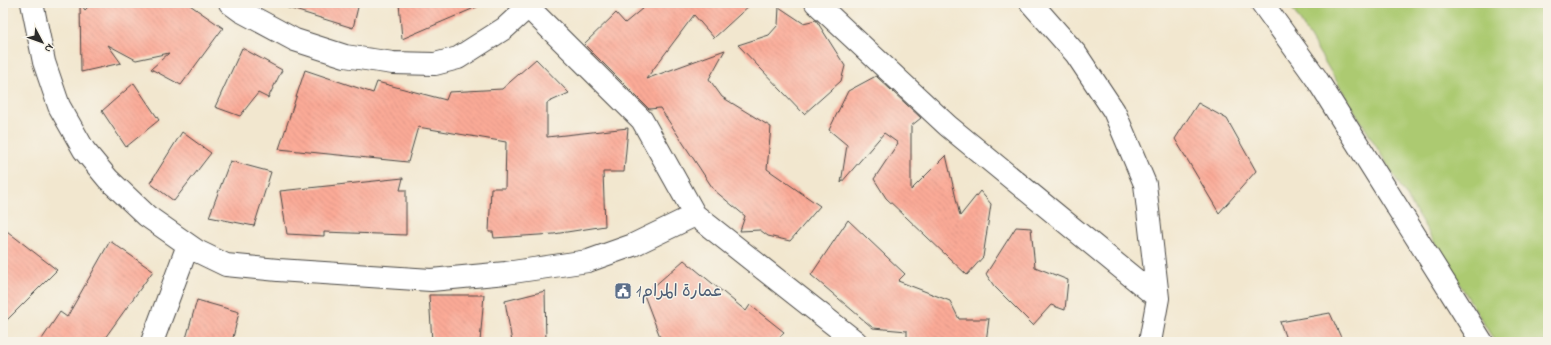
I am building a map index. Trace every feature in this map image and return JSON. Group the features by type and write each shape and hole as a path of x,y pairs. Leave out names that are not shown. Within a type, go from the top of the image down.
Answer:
{"street":[{"path":"32,3 44,62 59,106 84,150 108,179 147,216 197,252 226,265 431,280 506,273 588,261 633,244 695,215"},
{"path":"230,3 241,11 295,40 345,56 393,63 435,64 458,58 506,28 526,5 642,120 695,215 856,342"},
{"path":"816,3 948,126 1158,298"},
{"path":"1031,3 1076,54 1114,111 1145,184 1158,298 1150,342"},
{"path":"1262,3 1316,78 1482,342"},
{"path":"152,342 188,245"}],"green space":[{"path":"1289,3 1548,3 1548,342 1495,342"}],"building":[{"path":"80,3 85,10 92,3 187,3 223,28 181,85 151,69 169,53 136,60 108,45 121,63 81,72"},
{"path":"286,3 359,3 353,28 285,7"},
{"path":"399,3 486,3 402,39"},
{"path":"649,3 752,3 714,38 694,15 646,79 725,50 709,79 722,97 771,127 767,169 820,206 790,241 768,236 760,230 740,231 745,216 714,190 660,108 649,109 584,44 616,13 625,23"},
{"path":"779,7 803,23 816,20 845,66 841,81 804,114 738,45 769,35 778,25"},
{"path":"242,48 282,70 268,98 258,93 240,116 215,107"},
{"path":"536,59 569,93 547,103 547,137 628,128 624,172 603,172 605,226 554,234 494,238 493,232 489,232 491,188 505,188 506,142 418,127 408,162 279,149 305,70 373,93 377,82 446,100 449,92 502,89"},
{"path":"876,76 921,118 911,126 911,190 946,155 960,216 980,191 991,204 983,257 967,275 886,198 874,179 898,143 884,133 841,183 847,145 829,130 848,91"},
{"path":"134,83 159,120 126,147 102,111"},
{"path":"1198,103 1227,119 1256,171 1219,213 1175,139"},
{"path":"182,132 211,153 174,201 150,183"},
{"path":"230,161 271,172 254,226 209,217"},
{"path":"403,178 400,190 406,190 406,235 324,232 324,236 287,234 280,191"},
{"path":"848,220 905,274 898,281 950,301 959,319 989,319 986,342 907,342 907,331 873,328 811,275"},
{"path":"1016,227 1031,228 1035,267 1068,280 1065,310 1051,305 1033,325 994,286 986,274"},
{"path":"3,228 57,270 3,324"},
{"path":"110,241 153,271 102,342 40,342 60,312 67,317"},
{"path":"684,260 746,311 750,305 784,332 775,342 662,342 644,295"},
{"path":"545,291 546,342 512,342 505,301"},
{"path":"429,295 484,295 480,342 432,342"},
{"path":"197,300 239,312 232,342 185,342"},
{"path":"1330,313 1343,342 1287,342 1280,322"}],"place":[{"name":"عمارة المرام1","path":"623,291"}]}
